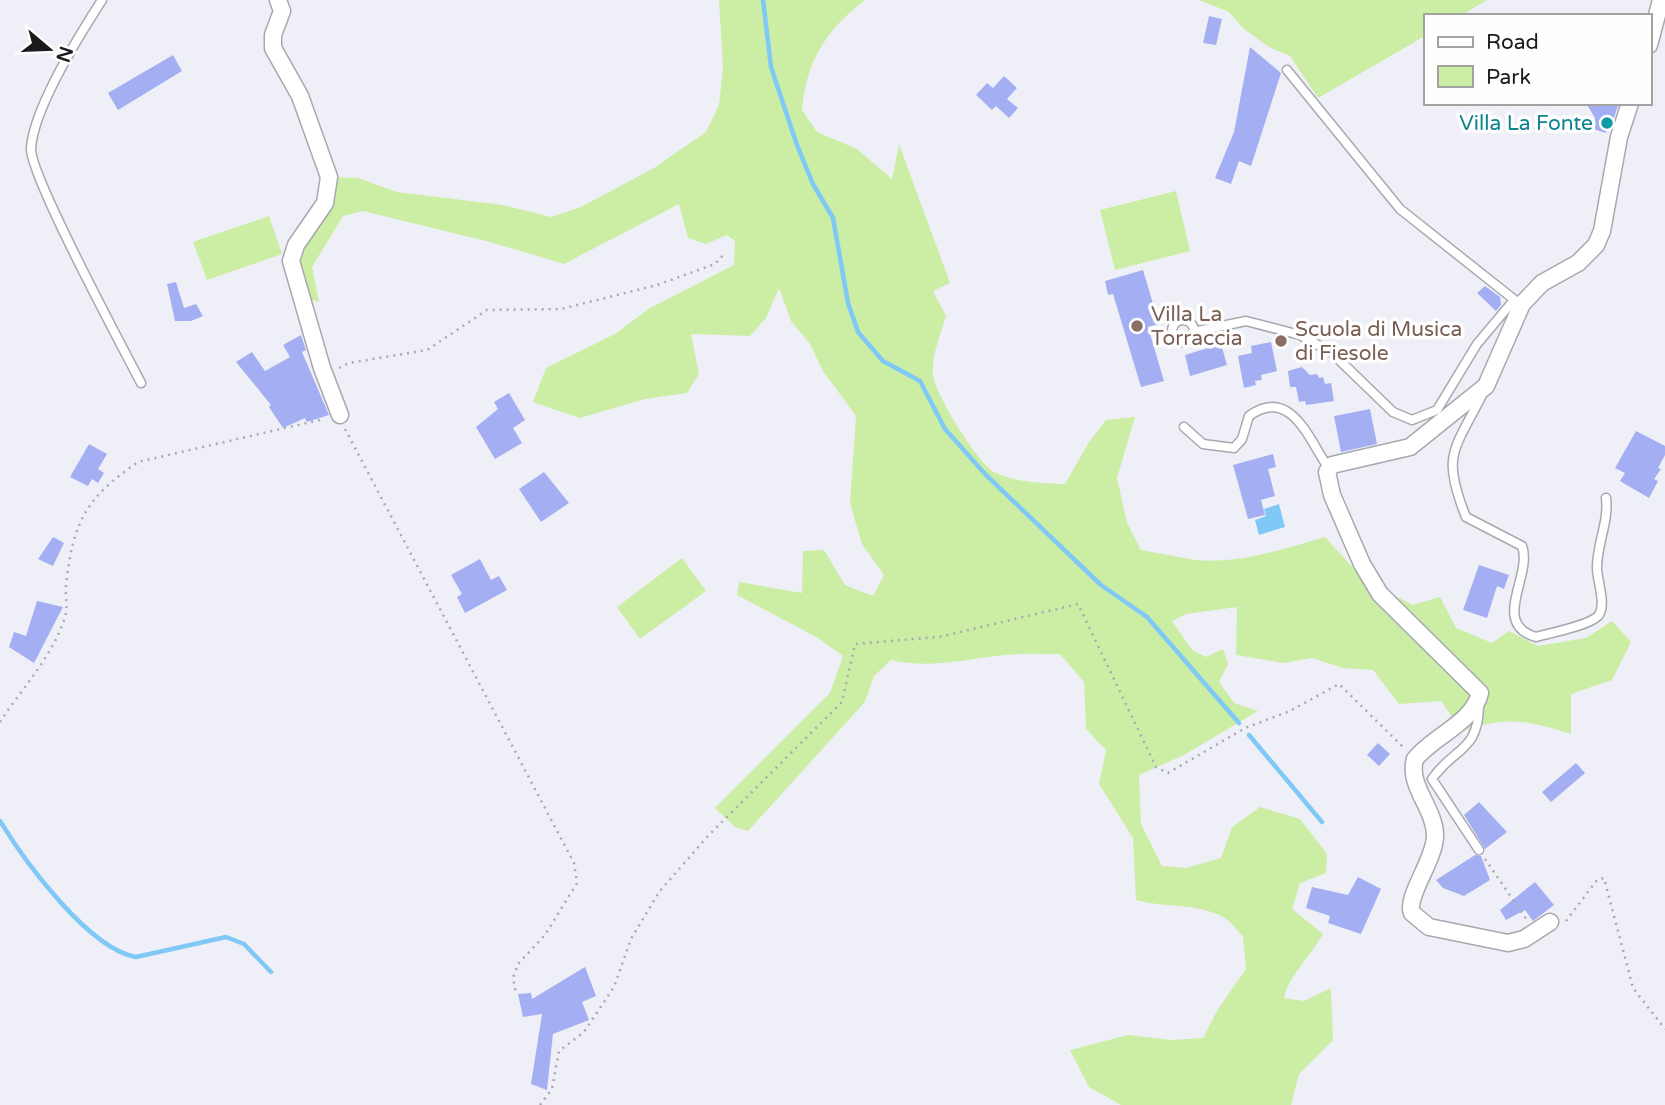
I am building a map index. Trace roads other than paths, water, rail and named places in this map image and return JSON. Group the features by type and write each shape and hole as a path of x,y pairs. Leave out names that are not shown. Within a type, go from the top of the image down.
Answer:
{"street":[{"path":"278,0 282,11 273,35 273,48 300,96 329,177 325,203 296,245 291,261 326,380 340,415"},
{"path":"1651,38 1661,0"},
{"path":"1550,922 1524,939 1508,943 1429,927 1412,913 1410,900 1429,867 1435,837 1432,816 1414,774 1415,759 1456,724 1479,698 1479,690 1380,594 1363,564 1332,495 1327,477 1328,467 1410,447 1486,386 1518,302 1542,283 1578,263 1596,245 1602,231 1619,137 1629,105"}],"lane":[{"path":"102,0 79,36 46,102 30,149 43,187 141,383"},
{"path":"1193,332 1246,321 1300,335 1332,353 1393,412 1412,420 1437,410 1477,344 1518,302 1399,209 1287,70"},
{"path":"1486,386 1452,455 1455,488 1466,517 1522,546 1525,566 1512,611 1514,619 1528,635 1536,637 1591,621 1599,615 1602,607 1597,568 1600,541 1608,516 1606,498"},
{"path":"1184,427 1203,444 1234,448 1242,439 1250,415 1264,408 1282,409 1304,425 1328,467"},
{"path":"1479,698 1479,720 1472,741 1432,779 1479,850"}],"water":[{"path":"1279,504 1285,527 1259,535 1255,520 1266,516 1264,509"}],"waterway":[{"path":"763,0 771,67 813,184 833,218 848,303 858,332 883,361 920,381 945,429 986,475 1101,585 1147,617 1239,723"},
{"path":"1249,735 1322,822"},
{"path":"0,821 25,858 60,901 98,938 118,951 136,957 226,937 244,944 271,972"}],"place":[{"name":"Villa La Fonte","path":"1607,123"},
{"name":"Villa La Torraccia","path":"1137,326"},
{"name":"Scuola di Musica di Fiesole","path":"1281,341"}]}
